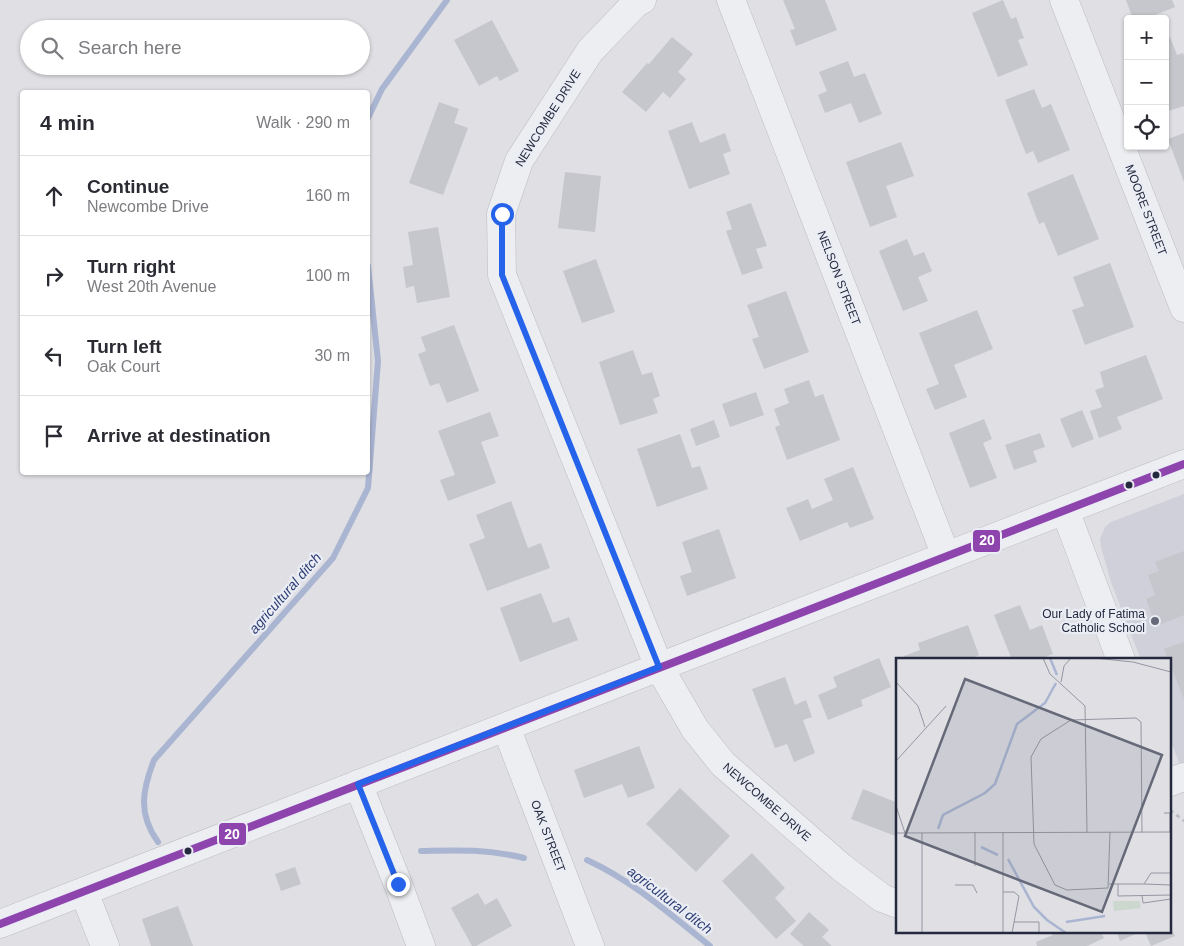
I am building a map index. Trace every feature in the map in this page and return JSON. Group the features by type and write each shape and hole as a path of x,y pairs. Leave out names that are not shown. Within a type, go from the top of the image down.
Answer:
{"street":[{"name":"NEWCOMBE DRIVE","path":"642,0 636,3 590,51 519,161 502,214 502,275 659,667 694,728 723,764 841,867 882,898 896,903"},
{"name":"NELSON STREET","path":"732,0 946,556"},
{"name":"MOORE STREET","path":"1064,0 1184,308"},
{"path":"0,924 1184,464"},
{"path":"1065,510 1120,658"},
{"name":"OAK STREET","path":"506,727 590,946"},
{"path":"1172,781 1184,777"},
{"path":"358,784 421,946"},
{"path":"84,892 105,946"}],"path":[{"path":"1172,812 1184,821"}],"shaded area":[{"name":"Our Lady of Fatima Catholic School","path":"1184,494 1184,775 1172,744 1172,658 1140,658 1111,582 1101,547 1100,539 1105,527 1111,522"}],"building":[{"path":"783,0 825,0 837,30 796,46 790,30 795,29"},
{"path":"1003,0 1011,19 1016,17 1024,38 1018,40 1028,65 998,77 972,13"},
{"path":"1126,0 1172,0 1175,7 1155,15 1132,15"},
{"path":"492,20 519,71 500,81 497,76 479,86 454,40"},
{"path":"672,37 693,54 678,72 686,79 670,98 663,92 646,112 622,92"},
{"path":"1169,37 1177,55 1183,53 1184,56 1184,106 1169,111 1169,60"},
{"path":"848,61 854,77 865,73 882,114 859,123 851,103 825,113 818,95 827,91 819,72"},
{"path":"1034,89 1042,108 1051,104 1070,150 1038,163 1033,151 1026,154 1005,100"},
{"path":"439,102 459,109 454,123 468,128 443,195 409,183"},
{"path":"692,122 700,143 725,133 731,151 723,154 730,174 689,189 668,131"},
{"path":"1184,133 1184,182 1169,142 1169,139"},
{"path":"901,142 914,176 886,186 897,217 870,227 846,162"},
{"path":"565,172 601,176 595,232 558,228"},
{"path":"1073,174 1099,239 1058,256 1044,222 1039,224 1027,193"},
{"path":"751,203 767,246 756,249 763,268 742,275 726,231 732,229 726,212"},
{"path":"438,227 450,297 417,303 414,286 406,288 403,267 413,265 408,232"},
{"path":"907,239 914,256 924,252 932,271 918,277 928,301 903,311 879,251"},
{"path":"596,259 615,312 582,323 563,271"},
{"path":"1110,263 1134,327 1085,345 1072,310 1084,306 1073,277"},
{"path":"786,291 809,352 764,369 752,339 759,337 747,305"},
{"path":"977,310 993,349 954,365 967,397 935,410 926,389 939,384 919,333"},
{"path":"454,325 479,391 447,403 439,383 430,386 418,354 426,351 421,337"},
{"path":"633,350 642,375 652,372 660,396 653,399 658,413 620,425 599,362"},
{"path":"1146,355 1163,399 1117,417 1122,429 1099,438 1090,411 1102,407 1095,390 1104,387 1100,372"},
{"path":"809,380 815,397 823,394 840,440 787,460 775,427 780,425 774,409 789,403 784,389"},
{"path":"756,392 764,415 730,427 722,404"},
{"path":"1082,410 1094,439 1072,448 1060,419"},
{"path":"490,412 499,436 481,442 496,483 448,501 440,480 455,475 438,431"},
{"path":"984,419 992,439 983,443 997,478 970,488 949,433"},
{"path":"714,420 720,437 696,446 690,429"},
{"path":"1040,433 1045,447 1033,451 1037,462 1014,470 1005,445"},
{"path":"680,434 692,468 700,466 708,489 657,507 637,449"},
{"path":"853,467 874,519 850,528 847,522 800,541 786,508 808,499 812,509 833,500 824,479"},
{"path":"511,501 528,548 541,543 550,568 487,591 469,544 485,538 476,515"},
{"path":"719,529 736,578 687,596 680,576 692,572 682,542"},
{"path":"1184,551 1184,615 1156,626 1146,599 1155,595 1148,575 1159,571 1155,562"},
{"path":"541,593 553,623 569,617 578,640 520,662 500,608"},
{"path":"1020,605 1030,630 1042,625 1053,654 1043,658 1011,658 994,615"},
{"path":"968,625 979,655 972,658 904,658 904,656 920,650 918,643"},
{"path":"1184,642 1184,699 1172,670 1172,658 1167,658 1164,649"},
{"path":"879,658 891,687 861,700 863,706 828,720 818,695 837,687 833,677"},
{"path":"785,677 795,705 806,700 812,717 803,720 815,753 794,762 787,744 775,748 752,689"},
{"path":"639,746 655,788 628,798 622,784 584,798 574,770"},
{"path":"680,788 730,836 696,872 646,824"},
{"path":"863,789 896,802 896,836 851,819"},
{"path":"752,853 785,888 775,898 796,921 776,939 722,881"},
{"path":"295,867 301,884 281,891 275,874"},
{"path":"478,893 485,905 497,898 512,926 476,946 472,946 451,908"},
{"path":"178,906 193,946 151,946 142,919"},
{"path":"809,912 829,930 822,937 832,946 804,946 790,934"},
{"path":"1172,930 1175,936 1151,946 1146,934 1172,934"},
{"path":"1102,934 1104,938 1087,946 1037,946 1036,942 1053,935"},
{"path":"1118,934 1136,934 1120,941"}],"waterway":[{"name":"agricultural ditch","path":"370,114 382,89 447,0"},
{"name":"agricultural ditch","path":"370,285 378,361 370,463"},
{"name":"agricultural ditch","path":"158,842 147,822 144,802 147,782 154,760 333,558 368,488 369,475"},
{"name":"agricultural ditch","path":"421,851 461,850 524,858"},
{"name":"agricultural ditch","path":"587,860 636,888 710,946"}],"transit line":[{"name":"20","path":"0,924 1184,464"}],"place":[{"name":"Our Lady of Fatima Catholic School","path":"1155,621"}],"route":[{"path":"398,884 358,784 659,667 502,275 502,214"}]}
